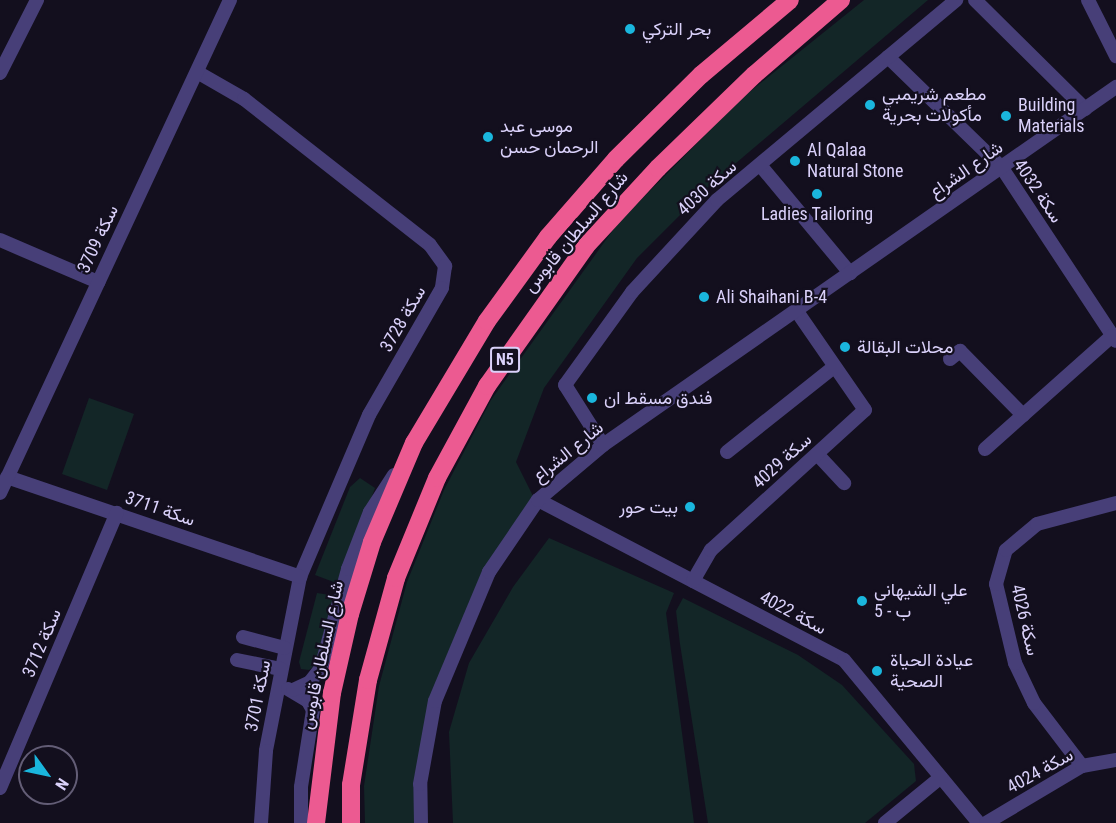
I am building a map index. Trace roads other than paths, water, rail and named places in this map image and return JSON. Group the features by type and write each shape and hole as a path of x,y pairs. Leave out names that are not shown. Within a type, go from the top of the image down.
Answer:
{"highway":[{"path":"701,75 775,0"},
{"name":"شارع السلطان قابوس","path":"316,823 332,693 350,614 372,542 414,443 487,321 548,237 616,159 701,75 790,0"},
{"name":"شارع السلطان قابوس","path":"351,823 351,786 368,680 396,578 437,478 488,386 586,246 658,168 754,75 841,0"}],"street":[{"path":"0,73 37,0"},
{"name":"سكة 3709","path":"0,493 230,0"},
{"name":"سكة 4030","path":"603,445 568,393 567,378 671,246 717,200 956,0"},
{"path":"975,0 1085,109"},
{"path":"1088,0 1116,56"},
{"name":"سكة 4032","path":"888,57 1002,168 1114,339 985,449"},
{"name":"سكة 3728","path":"196,72 244,99 430,245 445,266 442,288 369,415 300,577"},
{"name":"شارع الشراع","path":"421,823 420,784 424,750 439,692 489,572 538,500 603,445 1116,87"},
{"path":"760,165 850,273"},
{"path":"0,240 98,282"},
{"name":"سكة 4029","path":"693,581 711,550 865,410 796,310"},
{"path":"951,359 960,351 1023,415"},
{"path":"727,453 834,368"},
{"path":"293,690 310,682 321,668 348,569 370,512 414,443"},
{"path":"817,454 844,483"},
{"name":"سكة 3711","path":"8,477 300,577"},
{"name":"سكة 4022","path":"538,500 844,660 979,823"},
{"name":"سكة 4026","path":"1082,766 1034,704 1015,663 996,584 1006,550 1037,524 1116,503"},
{"name":"سكة 3712","path":"0,788 117,513"},
{"name":"سكة 3701","path":"261,823 266,751 300,577"},
{"path":"243,637 285,648"},
{"path":"237,660 281,669"},
{"path":"277,687 293,690 313,710 302,787 301,823"},
{"name":"سكة 4024","path":"986,823 1082,766 1116,760"},
{"path":"885,823 941,777"}],"place":[{"name":"بحر التركي","path":"630,29"},
{"name":"مطعم شريمبي مأكولات بحرية","path":"870,105"},
{"name":"Building Materials","path":"1006,116"},
{"name":"موسى عبد الرحمان حسن","path":"488,137"},
{"name":"Al Qalaa Natural Stone","path":"795,161"},
{"name":"Ladies Tailoring","path":"817,194"},
{"name":"Ali Shaihani B-4","path":"704,297"},
{"name":"محلات البقالة","path":"845,347"},
{"name":"فندق مسقط ان","path":"592,398"},
{"name":"بيت حور","path":"690,507"},
{"name":"علي الشيهاني ب - 5","path":"862,601"},
{"name":"عيادة الحياة الصحية","path":"877,671"}]}
